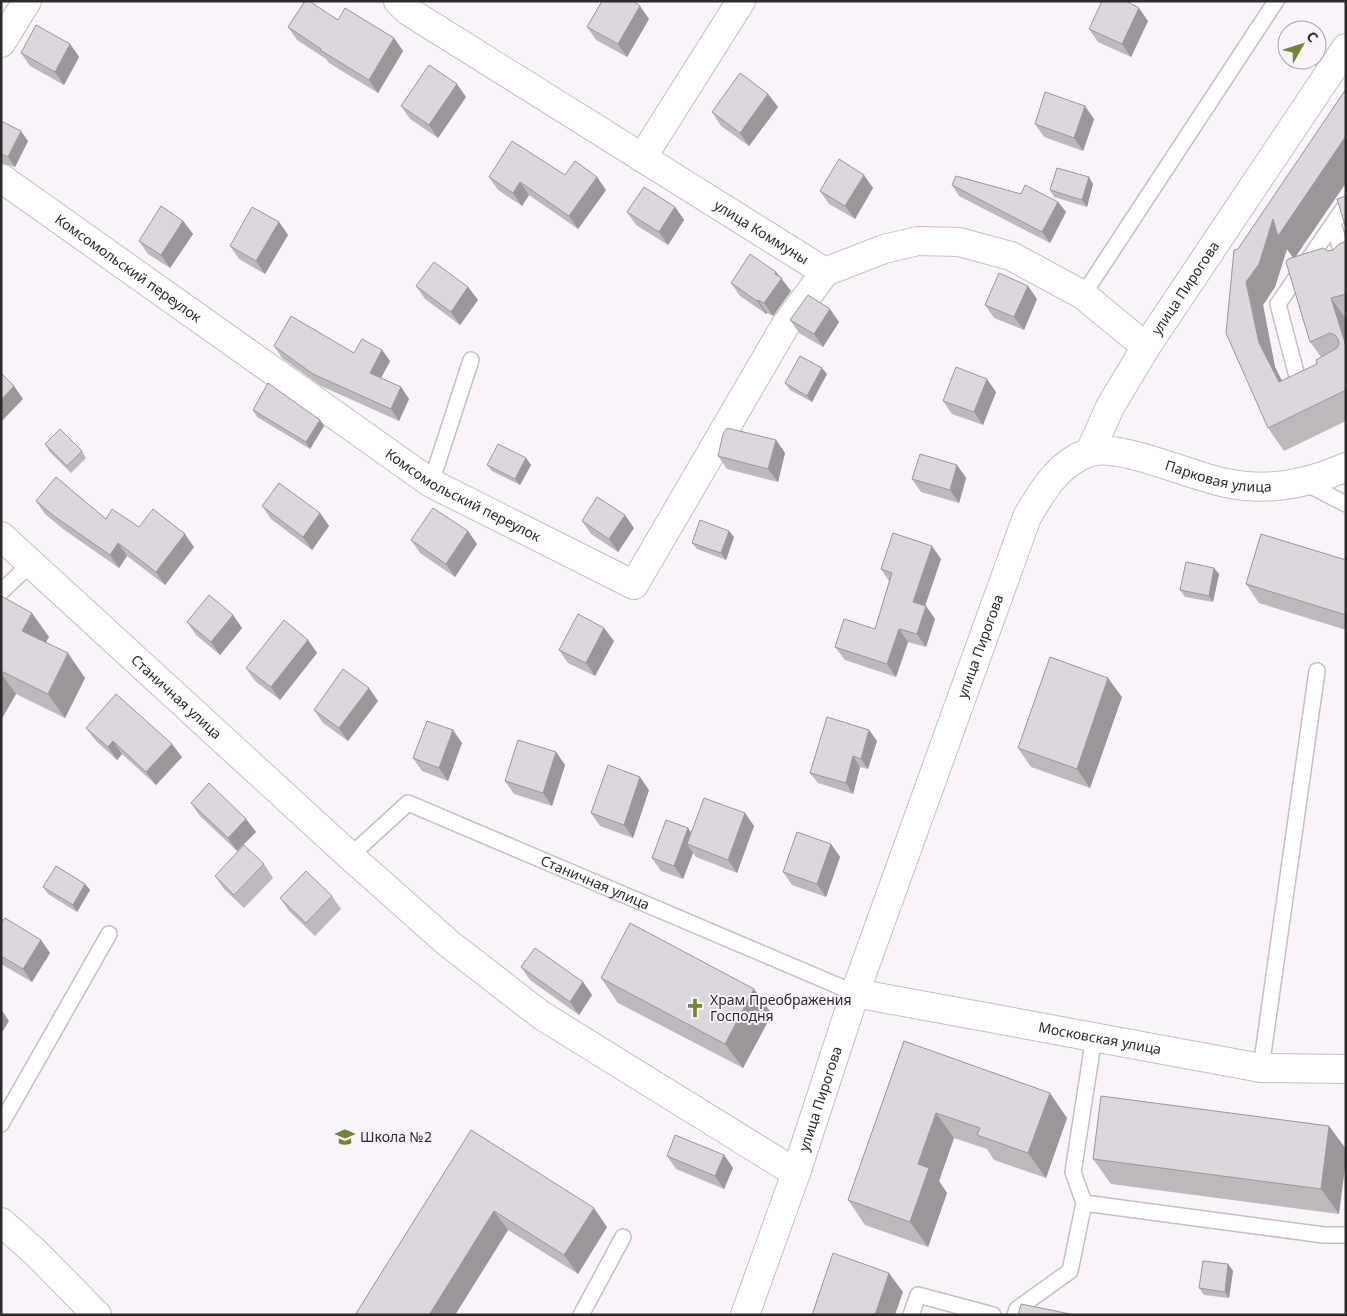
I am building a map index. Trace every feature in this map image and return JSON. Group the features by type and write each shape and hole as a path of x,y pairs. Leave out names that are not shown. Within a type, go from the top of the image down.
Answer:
{"street":[{"path":"1,43 27,1"},
{"name":"улица Коммуны","path":"398,1 408,11 825,272 884,249 918,241 959,242 1011,256 1083,295 1146,347"},
{"path":"642,158 741,1"},
{"name":"улица Пирогова","path":"745,1315 796,1173 855,993 1027,516 1048,482 1067,465 1090,452 1110,407 1146,347 1346,48"},
{"name":"Комсомольский переулок","path":"1,178 431,483 634,586 785,326 825,272"},
{"name":"Парковая улица","path":"1090,452 1118,451 1227,484 1270,487 1303,482 1328,475 1346,467"},
{"name":"Станичная улица","path":"1,536 350,856 448,942 541,1015 796,1173"},
{"name":"Московская улица","path":"855,993 1261,1068 1346,1069"},
{"path":"1,1222 35,1252 97,1315"}],"lane":[{"path":"1083,295 1276,1"},
{"path":"1316,380 1300,388 1278,304 1346,205"},
{"path":"1333,224 1346,265"},
{"path":"431,483 471,360"},
{"path":"1303,482 1346,504"},
{"path":"1,592 31,563"},
{"path":"1261,1068 1317,671"},
{"name":"Станичная улица","path":"350,856 408,803 855,993"},
{"path":"1,1124 109,934"},
{"path":"1015,1315 1017,1309 1070,1270 1084,1203 1073,1172 1094,1037"},
{"path":"1084,1203 1324,1235 1346,1235"},
{"path":"581,1315 623,1237"},
{"path":"911,1315 918,1295 993,1315"}],"building":[{"path":"305,1 309,1 338,20 345,8 394,38 369,80 320,50 288,27"},
{"path":"602,1 633,1 640,6 618,44 587,27"},
{"path":"1102,1 1126,1 1139,8 1122,44 1089,29"},
{"path":"36,25 70,44 55,72 21,53"},
{"path":"429,65 457,84 429,125 401,106"},
{"path":"740,73 768,94 740,133 712,112"},
{"path":"1346,89 1346,136 1278,236 1273,219 1259,264 1246,282 1259,343 1279,382 1317,364 1316,360 1337,348 1339,344 1335,335 1330,333 1310,342 1286,262 1288,259 1323,248 1328,251 1333,250 1339,244 1346,241 1346,294 1331,298 1346,346 1346,390 1268,428 1226,333 1234,250 1238,249"},
{"path":"1045,92 1085,106 1074,138 1035,124"},
{"path":"1,121 21,131 8,157 1,154"},
{"path":"512,141 565,175 575,161 597,177 569,216 520,182 513,193 489,177"},
{"path":"839,159 864,175 845,206 820,191"},
{"path":"1057,168 1089,177 1082,200 1050,190"},
{"path":"956,176 1021,194 1025,185 1058,202 1042,232 952,185"},
{"path":"644,187 675,207 659,232 627,212"},
{"path":"1346,196 1346,228 1337,199"},
{"path":"161,206 183,221 161,255 139,241"},
{"path":"252,207 279,222 256,261 230,246"},
{"path":"750,254 782,278 764,303 757,301 731,283"},
{"path":"434,262 468,287 451,312 416,286"},
{"path":"999,273 1028,286 1014,317 985,305"},
{"path":"808,295 830,309 814,334 790,320"},
{"path":"291,316 354,353 362,339 382,350 370,373 401,387 391,409 313,374 274,346"},
{"path":"800,356 822,368 807,396 785,383"},
{"path":"956,367 987,379 974,412 943,401"},
{"path":"1,373 14,386 1,400"},
{"path":"268,383 320,420 306,442 253,410"},
{"path":"727,428 776,440 768,469 718,456 723,434"},
{"path":"60,429 82,451 67,466 45,444"},
{"path":"498,444 526,458 515,479 487,465"},
{"path":"920,454 957,465 950,490 912,479"},
{"path":"56,477 106,519 112,509 139,527 153,509 185,534 156,572 118,543 110,555 54,516 36,501"},
{"path":"279,483 320,513 303,537 262,506"},
{"path":"597,497 625,515 609,539 582,521"},
{"path":"433,508 468,531 446,564 411,540"},
{"path":"700,520 729,531 721,553 692,543"},
{"path":"893,533 932,546 913,602 926,606 917,634 899,629 887,664 835,647 844,619 875,629 892,573 881,569"},
{"path":"1261,534 1346,560 1346,615 1246,584"},
{"path":"1186,562 1214,568 1209,596 1180,590"},
{"path":"209,595 233,615 211,642 187,622"},
{"path":"1,596 32,613 22,631 68,653 48,694 1,671"},
{"path":"578,614 604,628 586,663 559,650"},
{"path":"284,620 308,640 271,687 246,668"},
{"path":"1050,657 1108,678 1077,769 1018,748"},
{"path":"343,669 369,688 339,728 314,710"},
{"path":"116,694 172,744 146,772 113,741 108,747 86,728"},
{"path":"827,717 869,730 861,759 853,756 846,783 810,773"},
{"path":"427,721 453,730 439,768 413,758"},
{"path":"518,740 556,752 543,793 505,781"},
{"path":"608,765 640,777 624,825 591,813"},
{"path":"209,783 246,819 228,838 191,803"},
{"path":"704,798 745,813 728,860 687,844"},
{"path":"666,820 688,828 674,866 652,858"},
{"path":"797,832 831,844 817,884 783,872"},
{"path":"244,845 264,864 234,895 215,876"},
{"path":"56,866 85,884 73,905 43,887"},
{"path":"306,871 332,896 306,923 280,898"},
{"path":"5,918 41,940 23,969 1,956 1,923"},
{"name":"Храм Преображения Господня","path":"630,923 754,989 725,1044 601,978"},
{"path":"535,948 583,982 570,1002 521,967"},
{"path":"904,1041 1050,1093 1028,1153 977,1135 980,1128 936,1113 918,1164 929,1168 910,1222 848,1200"},
{"path":"1101,1096 1329,1126 1321,1189 1093,1159"},
{"path":"471,1130 594,1208 564,1255 494,1211 429,1315 355,1315"},
{"path":"675,1135 724,1155 715,1176 667,1156"},
{"path":"833,1253 889,1273 875,1315 812,1315"},
{"path":"1203,1261 1228,1264 1225,1292 1199,1288"},
{"path":"1021,1304 1075,1315 1018,1315"}],"place":[{"name":"Храм Преображения Господня","path":"695,1008"},
{"name":"Школа №2","path":"345,1137"}]}
